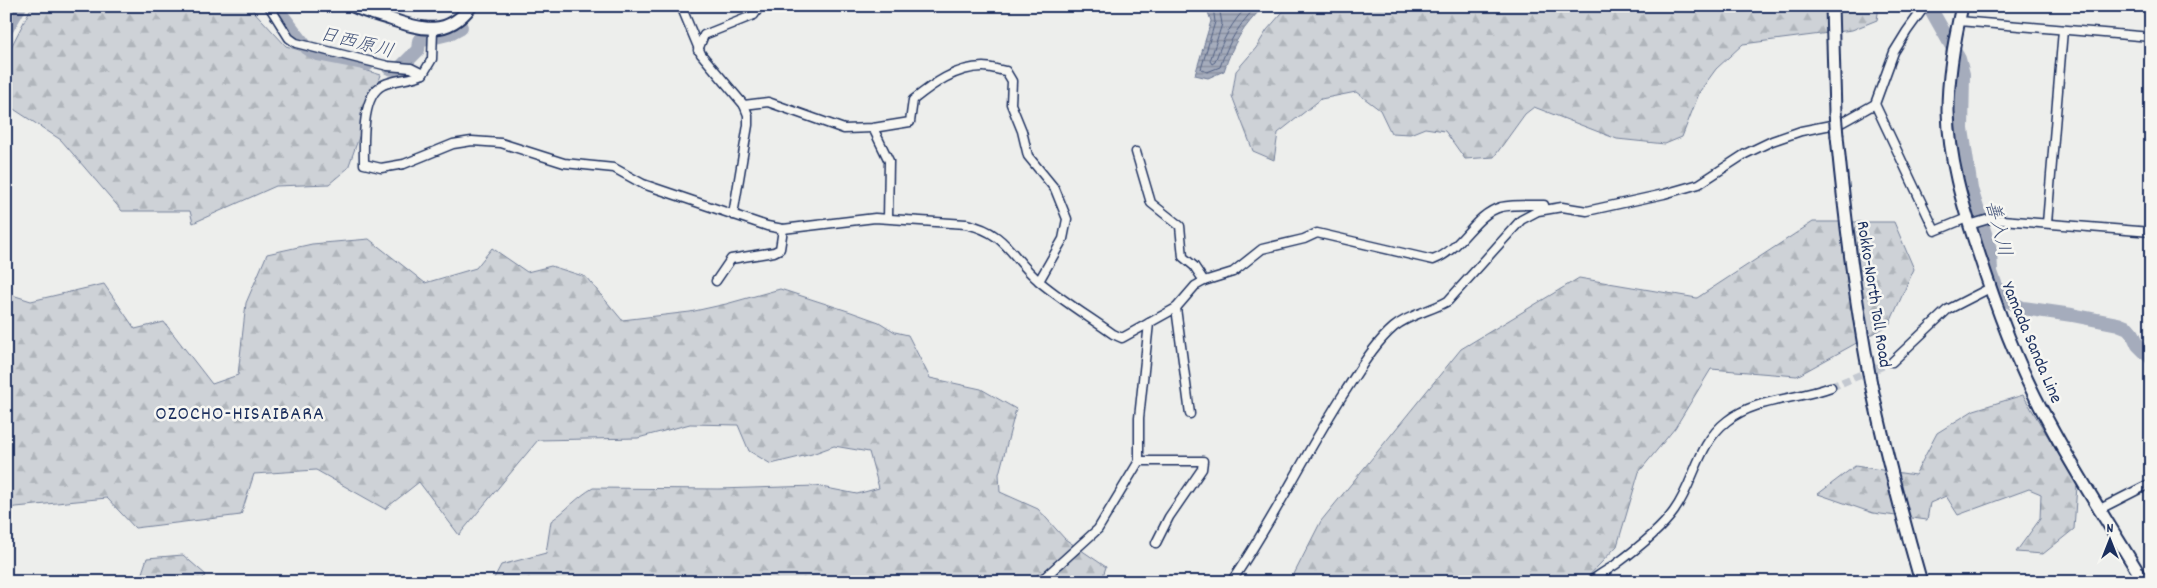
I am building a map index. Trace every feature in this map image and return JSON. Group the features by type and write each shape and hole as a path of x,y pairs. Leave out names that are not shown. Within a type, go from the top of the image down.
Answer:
{"main road":[{"path":"353,6 405,24 433,29 456,23 471,6"},
{"path":"1826,6 1833,74"},
{"name":"Rokko-North Toll Road","path":"1832,6 1835,114 1846,228 1871,382 1900,507 1921,582"},
{"name":"Yamada Sanda Line","path":"1962,6 1952,59 1948,112 1956,180 1968,222 1990,288 2016,354 2048,421 2098,510 2144,582"}],"street":[{"path":"269,6 289,38 296,43 309,48 388,66 411,68 423,74"},
{"path":"681,6 698,50 744,105 748,115 733,215"},
{"path":"698,50 704,35 754,15 760,6"},
{"path":"1231,582 1257,544 1326,422 1372,351 1392,328 1406,318 1438,307 1448,301 1521,220 1545,209 1562,207 1587,211 1664,194 1699,184 1745,154 1772,140 1801,131 1841,123 1875,104 1894,52 1906,31 1925,6"},
{"path":"1959,21 2151,37"},
{"path":"433,29 432,59 423,74 383,85 374,91 369,100 364,132 364,164 381,168 404,164 453,144 472,141 501,143 564,163 614,168 643,184 767,226 783,229 888,218 966,224 988,230 998,237 1039,281 1113,334 1122,338 1176,308 1195,286 1204,280 1233,272 1262,249 1304,239 1317,232 1433,260 1450,252 1485,214 1501,207 1544,205 1545,209"},
{"path":"2047,223 2063,30"},
{"path":"744,105 768,102 844,129 873,128 910,122 913,100 933,84 958,72 983,67 1006,71 1012,81 1011,104 1022,131 1028,156 1055,189 1067,219 1063,239 1039,281"},
{"path":"1875,104 1935,231 1968,222 1989,219 2151,232"},
{"path":"873,128 888,161 888,218"},
{"path":"1136,152 1151,203 1180,226 1182,257 1194,266 1204,280"},
{"path":"716,281 731,259 774,252 780,248 783,229"},
{"path":"1892,362 1948,310 1990,288"},
{"path":"1176,308 1190,414"},
{"path":"1035,582 1045,577 1098,529 1139,461 1139,418 1150,323"},
{"path":"1590,582 1640,545 1674,512 1686,489 1699,456 1709,440 1726,421 1744,410 1768,402 1803,396 1831,387"},
{"path":"1139,461 1203,461 1202,469 1169,517 1156,543"},
{"path":"2098,510 2151,483"}],"green space":[{"path":"32,6 249,6 286,46 381,75 348,168 329,184 276,186 193,223 190,211 122,211 61,140 6,104 6,57"},
{"path":"1288,6 1879,6 1877,20 1852,30 1743,44 1716,69 1700,91 1682,137 1665,144 1617,139 1534,107 1525,114 1494,157 1465,159 1445,131 1425,128 1410,134 1391,133 1380,110 1356,92 1321,99 1278,133 1274,160 1253,151 1232,96 1236,71"},
{"path":"1813,222 1894,222 1914,269 1889,325 1797,376 1711,369 1675,428 1639,472 1617,546 1583,582 1290,582 1321,521 1461,349 1579,278 1697,298"},
{"path":"369,239 425,283 476,268 492,248 527,272 551,266 586,277 622,320 690,312 780,289 879,322 895,332 908,335 930,378 981,389 1016,409 999,474 1000,492 1038,509 1065,539 1106,567 1101,582 492,582 501,565 546,553 551,521 593,488 719,489 816,486 857,494 879,488 869,452 834,446 812,454 771,464 749,451 738,425 690,424 638,438 538,440 459,535 419,482 385,509 316,470 254,474 241,515 135,528 107,498 6,508 6,293 31,301 104,284 135,329 164,322 212,384 238,375 246,303 267,254 312,244"},
{"path":"2023,395 2077,485 2074,529 2043,554 2016,552 2040,519 2041,494 2029,489 1958,515 1946,496 1930,503 1927,520 1873,513 1818,494 1855,466 1915,475 1937,433 1974,410"},
{"path":"183,555 206,575 199,582 139,582 147,558"}],"water":[{"path":"1206,6 1264,6 1250,21 1240,36 1231,52 1224,71 1208,78 1195,75 1211,21"}],"waterway":[{"name":"日西原川","path":"6,30 20,6"},
{"name":"日西原川","path":"275,6 307,48 317,54 368,64"},
{"name":"善入川","path":"1929,6 1959,59 1963,74 1962,129 1971,189 1990,249 1991,272 1996,286 2010,302 2023,308 2072,315 2118,324 2128,328 2138,345 2151,358"},
{"name":"日西原川","path":"389,68 398,70 418,50 419,41 448,34 461,27"}],"tunnel":[{"path":"1831,387 1892,362"}],"district":[{"name":"OZOCHO-HISAIBARA","path":"240,412"}]}
